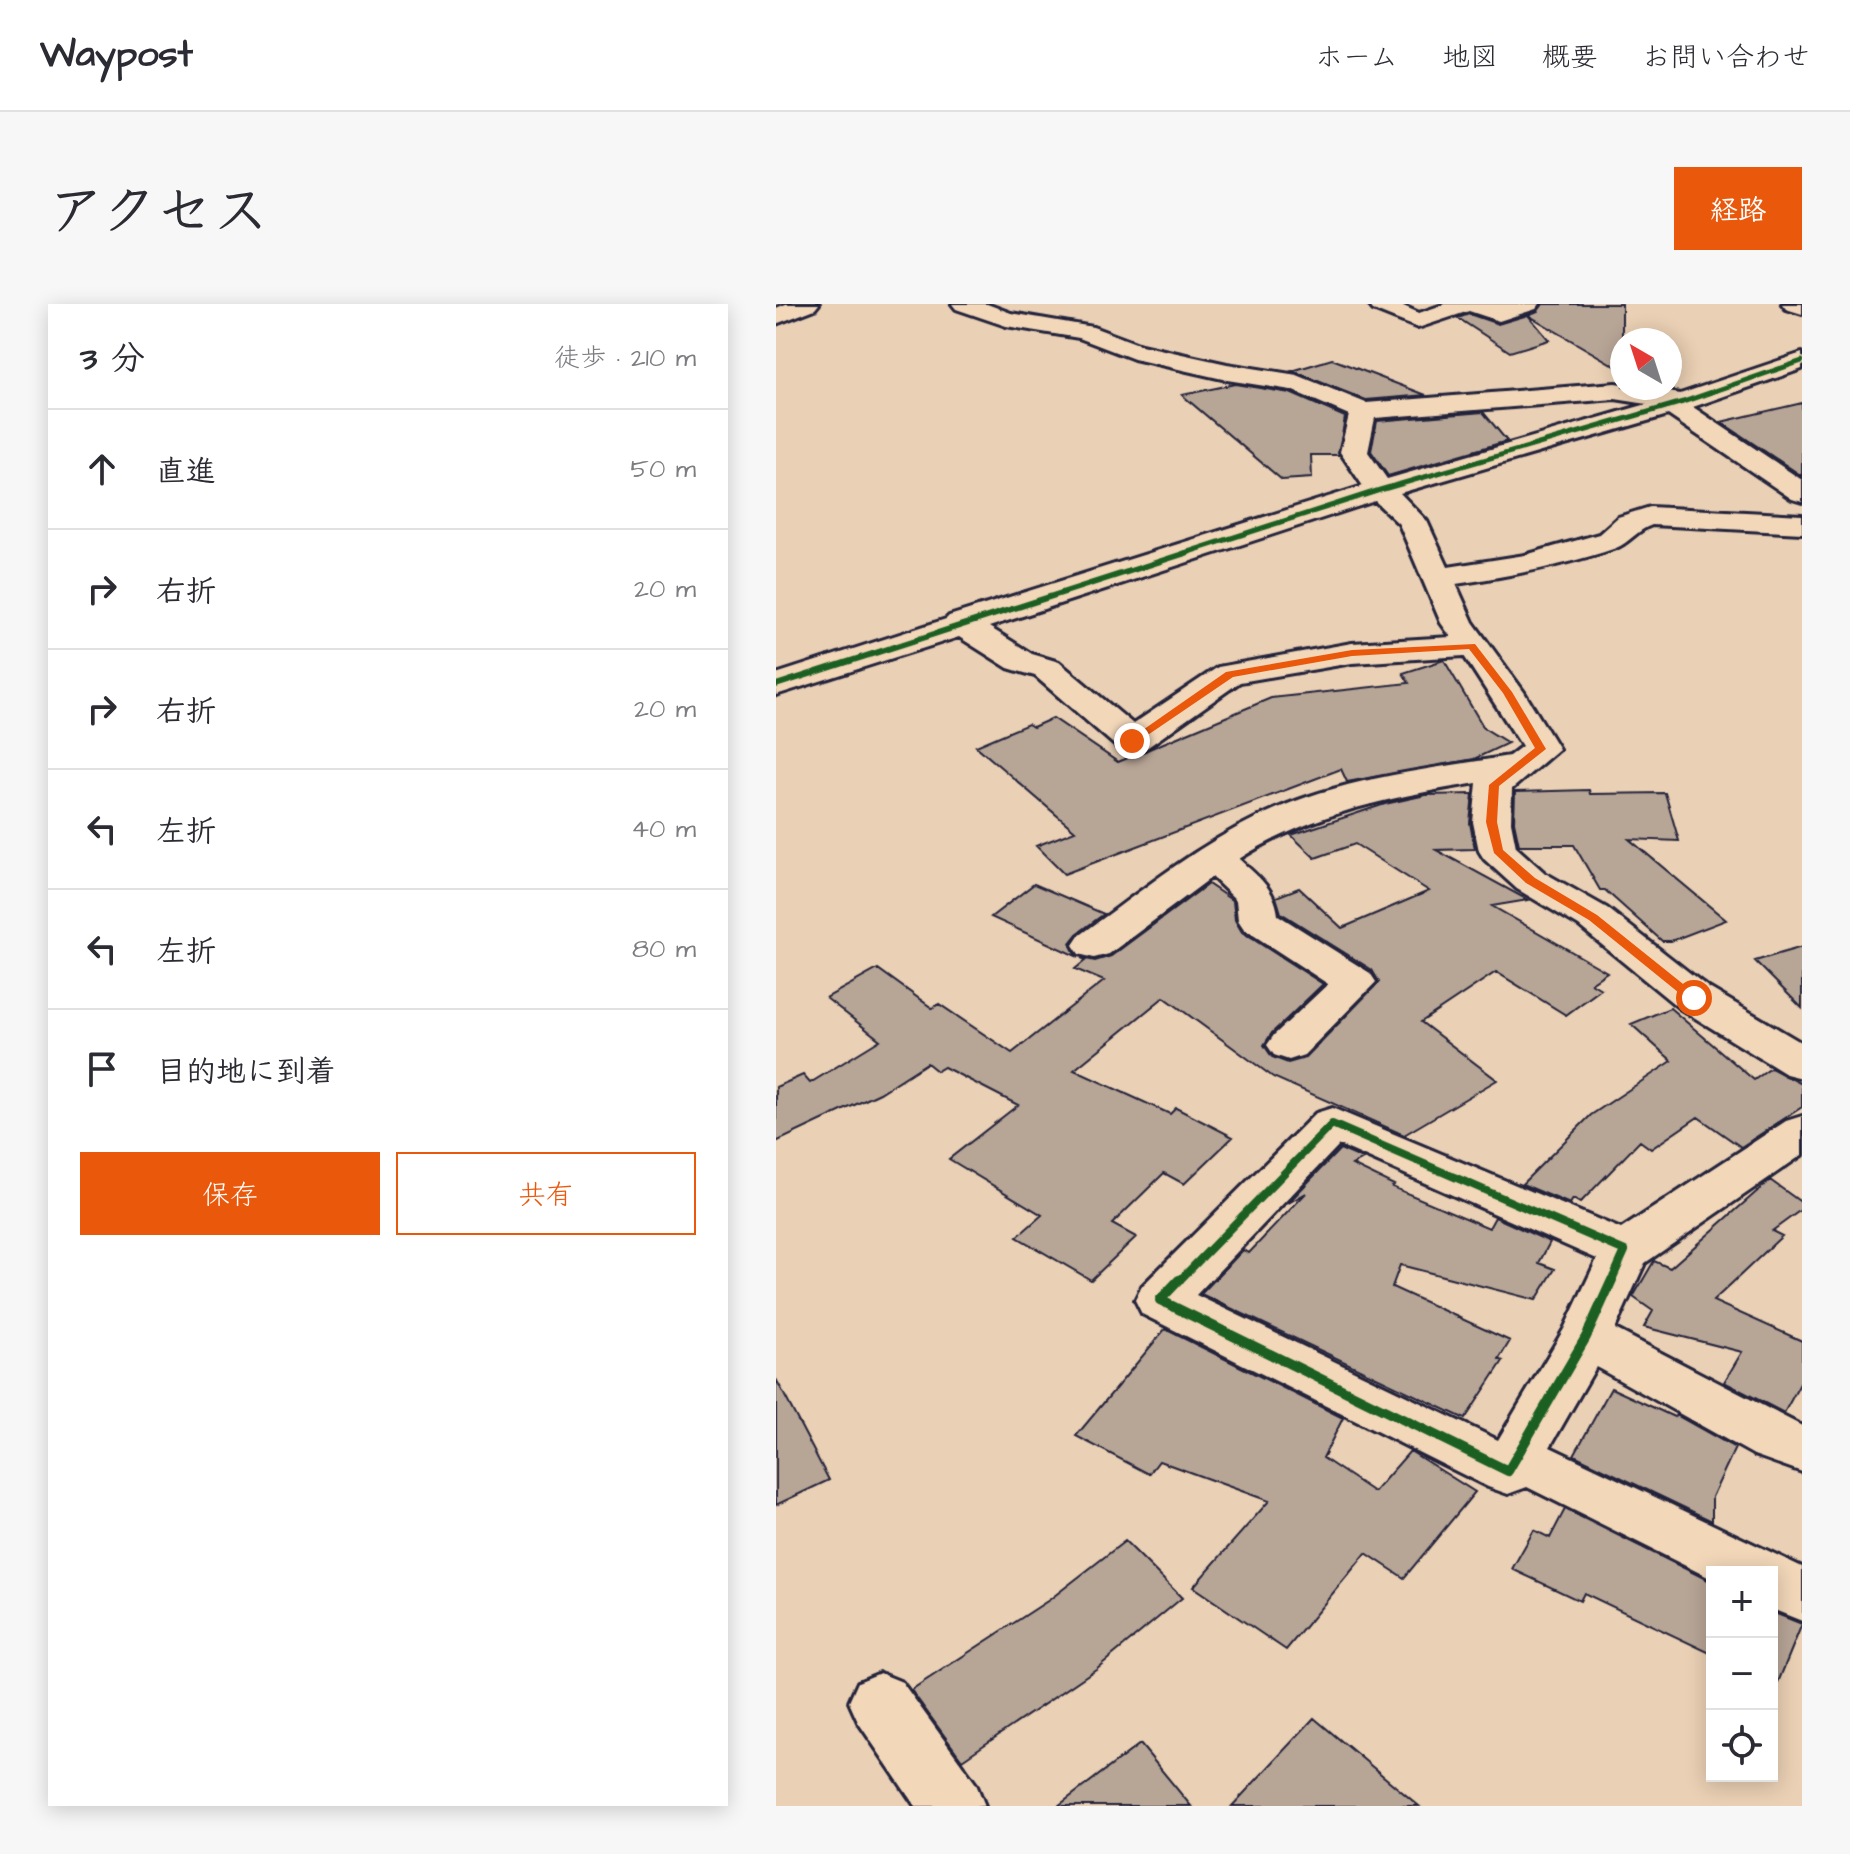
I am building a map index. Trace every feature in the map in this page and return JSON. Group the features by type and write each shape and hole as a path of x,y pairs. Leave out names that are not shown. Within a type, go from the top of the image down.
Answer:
{"street":[{"path":"776,317 807,304"},
{"path":"964,304 1006,319 1084,332 1134,351 1227,372 1297,383 1363,411 1615,391 1678,404 1802,493"},
{"path":"1384,304 1381,305 1418,321 1470,304 1499,314 1528,304"},
{"path":"1794,304 1802,307"},
{"path":"776,685 960,623 1380,490 1678,404 1802,361"},
{"path":"1363,411 1354,452 1380,490 1412,521 1457,623 1507,692 1541,749 1494,785 1492,822 1498,851 1531,881 1593,917 1694,998 1802,1063"},
{"path":"1437,578 1528,564 1583,548 1610,540 1628,523 1650,516 1802,524"},
{"path":"960,623 1020,661 1047,669 1132,741 1230,674 1352,653 1472,646"},
{"path":"1094,945 1215,858 1290,816 1343,797 1519,765"},
{"path":"1215,858 1256,897 1258,920 1355,982 1289,1045"},
{"path":"1625,1251 1332,1124 1160,1300 1508,1471 1586,1337 1625,1251 1802,1132"},
{"path":"1586,1337 1773,1439 1802,1449"},
{"path":"1516,1456 1742,1566"},
{"path":"1778,1584 1802,1595"},
{"path":"880,1702 953,1806"}],"building":[{"path":"1543,304 1622,304 1622,328 1610,328 1610,363 1528,315 1538,311"},
{"path":"1469,314 1498,324 1528,315 1549,340 1510,352 1458,318"},
{"path":"1332,359 1426,395 1366,400 1292,371"},
{"path":"1235,384 1290,393 1345,417 1339,455 1311,455 1312,478 1282,480 1182,395"},
{"path":"1802,403 1802,476 1721,422"},
{"path":"1483,412 1507,441 1388,476 1371,451 1377,421"},
{"path":"1444,660 1484,728 1508,743 1474,759 1347,782 1341,769 1064,874 1036,846 1075,831 976,746 1028,724 1033,727 1053,718 1118,762 1271,698 1409,683 1403,673"},
{"path":"1589,790 1590,794 1665,793 1679,841 1629,839 1726,920 1671,941 1662,941 1605,890 1600,890 1574,845 1519,845 1514,822 1515,792"},
{"path":"1473,794 1470,823 1475,849 1436,850 1528,900 1492,906 1607,972 1591,983 1601,989 1566,1015 1496,972 1421,1022 1497,1080 1404,1135 1273,1077 1164,997 1074,1070 1170,1114 1176,1108 1233,1137 1184,1184 1164,1173 1112,1224 1136,1237 1091,1280 1017,1237 1042,1215 949,1159 1018,1105 944,1067 937,1071 927,1063 880,1093 776,1142 776,1087 803,1075 810,1083 880,1040 826,998 878,969 932,1008 939,1004 1012,1053 1104,981 1075,969 1086,960 1081,958 1095,961 1111,956 1208,884 1233,901 1235,920 1242,932 1323,984 1272,1033 1264,1045 1272,1057 1288,1063 1305,1058 1379,982 1372,970 1281,913 1276,897 1299,888 1342,928 1429,891 1355,844 1315,858 1291,835 1385,804 1426,795"},
{"path":"1034,884 1104,914 1070,943 1076,956 991,917"},
{"path":"1802,947 1802,1008 1755,961"},
{"path":"1670,1008 1754,1080 1771,1068 1802,1084 1802,1107 1741,1147 1698,1117 1651,1149 1640,1141 1580,1203 1573,1199 1570,1204 1522,1184 1591,1115 1672,1061 1631,1024"},
{"path":"1340,1149 1363,1159 1352,1165 1394,1185 1392,1187 1489,1228 1495,1217 1550,1242 1539,1263 1555,1269 1536,1300 1400,1265 1392,1287 1510,1341 1499,1359 1503,1361 1465,1419 1201,1294 1243,1250 1249,1253 1306,1193 1287,1204"},
{"path":"1770,1180 1802,1203 1802,1209 1772,1231 1782,1236 1713,1301 1802,1341 1802,1380 1784,1413 1724,1382 1742,1352 1644,1327 1653,1311 1633,1297 1654,1261 1670,1268"},
{"path":"1165,1329 1343,1418 1323,1458 1374,1492 1410,1451 1475,1492 1404,1578 1366,1553 1286,1650 1193,1587 1269,1501 1159,1461 1149,1474 1076,1436"},
{"path":"776,1379 829,1480 776,1505"},
{"path":"1611,1388 1674,1417 1676,1415 1735,1448 1712,1497 1712,1521 1574,1455"},
{"path":"1565,1509 1706,1579 1706,1651 1584,1593 1580,1601 1512,1569 1534,1530 1550,1538"},
{"path":"1125,1541 1182,1598 1096,1669 962,1760 911,1690 1049,1600"},
{"path":"1778,1614 1802,1624 1778,1683"},
{"path":"1314,1718 1419,1806 1232,1806"},
{"path":"1140,1744 1191,1806 1058,1806"}],"cycle path":[{"path":"776,685 1380,490 1683,402 1802,361"},
{"path":"1332,1124 1625,1251 1586,1337 1508,1471 1160,1300 1332,1124"}],"route":[{"path":"1132,741 1230,674 1352,653 1472,646 1507,692 1541,749 1494,785 1492,822 1498,851 1531,881 1593,917 1694,998"}]}
